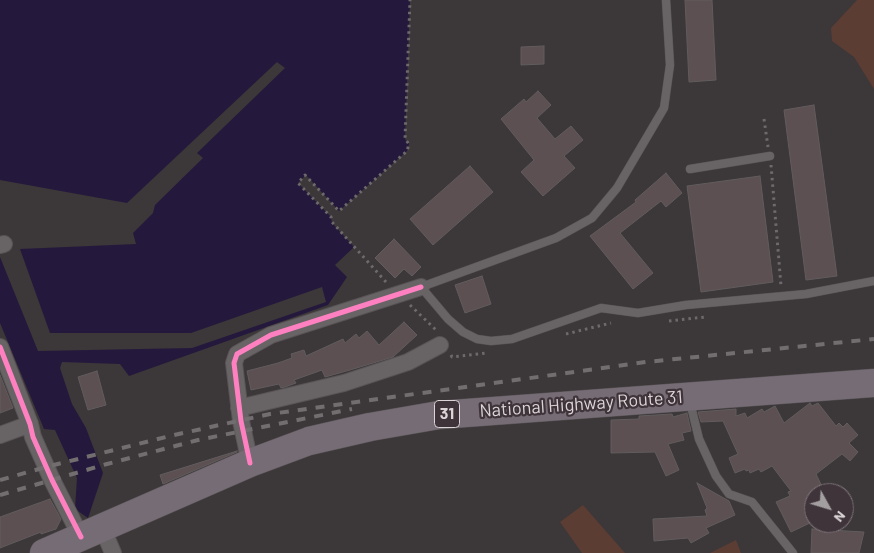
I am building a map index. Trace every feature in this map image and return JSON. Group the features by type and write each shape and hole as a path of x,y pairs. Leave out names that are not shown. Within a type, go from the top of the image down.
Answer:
{"highway":[{"name":"National Highway Route 31","path":"51,552 92,532 250,463 309,441 370,426 439,414 874,383"}],"street":[{"path":"250,463 239,408 234,363 237,354 271,335 421,287"},
{"path":"239,408 344,383 408,362 440,344"},
{"path":"0,347 30,424 32,437 46,467 92,532 113,553"},
{"path":"0,435 30,424"}],"lane":[{"path":"666,0 670,65 664,108 617,188 592,218 556,238 421,287 448,319 463,332 477,339 492,341 512,339 600,308 638,313 686,304 782,297 874,281"},
{"path":"690,169 770,156"},
{"path":"689,396 699,439 716,476 729,494 752,502 793,553"}],"path":[{"path":"764,119 770,156 782,297"}],"shaded area":[{"path":"0,0 410,0 405,139 409,144 407,151 339,211 306,175 298,183 331,217 332,223 354,247 335,265 347,277 328,305 129,376 120,364 62,362 60,368 72,404 86,428 103,473 88,518 75,509 77,478 55,430 44,429 0,323 0,257 38,351 192,348 326,302 322,287 191,333 50,333 20,249 136,244 133,233 153,213 155,205 203,158 197,153 285,68 277,62 127,203 0,180"},
{"path":"857,0 874,0 874,89 854,57 832,41 831,28"},
{"path":"583,505 625,553 582,553 560,522"},
{"path":"736,540 741,553 710,553"}],"building":[{"path":"685,0 712,0 716,80 689,82"},
{"path":"544,46 544,64 521,65 521,47"},
{"path":"538,91 551,105 537,118 555,139 571,126 583,140 564,156 575,168 543,196 521,172 534,160 501,119 524,99 526,102"},
{"path":"814,105 837,276 806,280 784,110"},
{"path":"470,166 493,192 433,245 410,219"},
{"path":"666,173 682,193 666,207 661,201 620,233 653,273 633,289 590,236 636,202 635,200"},
{"path":"760,176 773,282 701,292 687,186"},
{"path":"394,239 421,267 412,276 404,269 395,278 375,258"},
{"path":"482,276 491,304 465,313 455,285"},
{"path":"404,322 417,335 393,357 325,377 322,370 294,380 296,383 281,388 279,384 251,390 247,371 292,358 291,354 304,350 306,356 343,339 345,343 356,334 359,338 367,331 379,345"},
{"path":"97,371 106,405 88,410 78,377"},
{"path":"0,375 13,408 0,413"},
{"path":"810,403 812,406 818,403 836,426 839,423 843,427 847,423 858,435 849,443 858,452 850,461 842,454 816,474 820,483 804,483 804,526 791,532 776,502 790,496 788,492 791,491 772,466 761,472 759,469 750,473 749,470 746,471 745,469 735,473 729,458 738,454 723,421 701,422 698,412 736,409 736,416 745,413 747,418 762,409 764,412 775,406 784,423"},
{"path":"687,413 691,431 682,433 684,440 668,444 679,470 666,476 655,452 611,453 611,420 639,419 639,416 672,414 673,417"},
{"path":"237,452 163,484 160,475"},
{"path":"697,483 729,501 735,515 706,528 709,533 691,543 688,538 654,541 653,519 707,516 705,510 707,508"},
{"path":"50,499 61,519 56,529 41,534 41,532 0,548 0,517"},
{"path":"864,532 859,553 811,553 812,533"}],"railway":[{"path":"0,480 174,435 270,414 646,362 874,339"},
{"path":"0,495 198,440 352,409"}],"cycle path":[{"path":"250,463 241,421 234,363 237,354 271,335 421,287"},
{"path":"0,347 30,424 33,437 81,537"}]}
